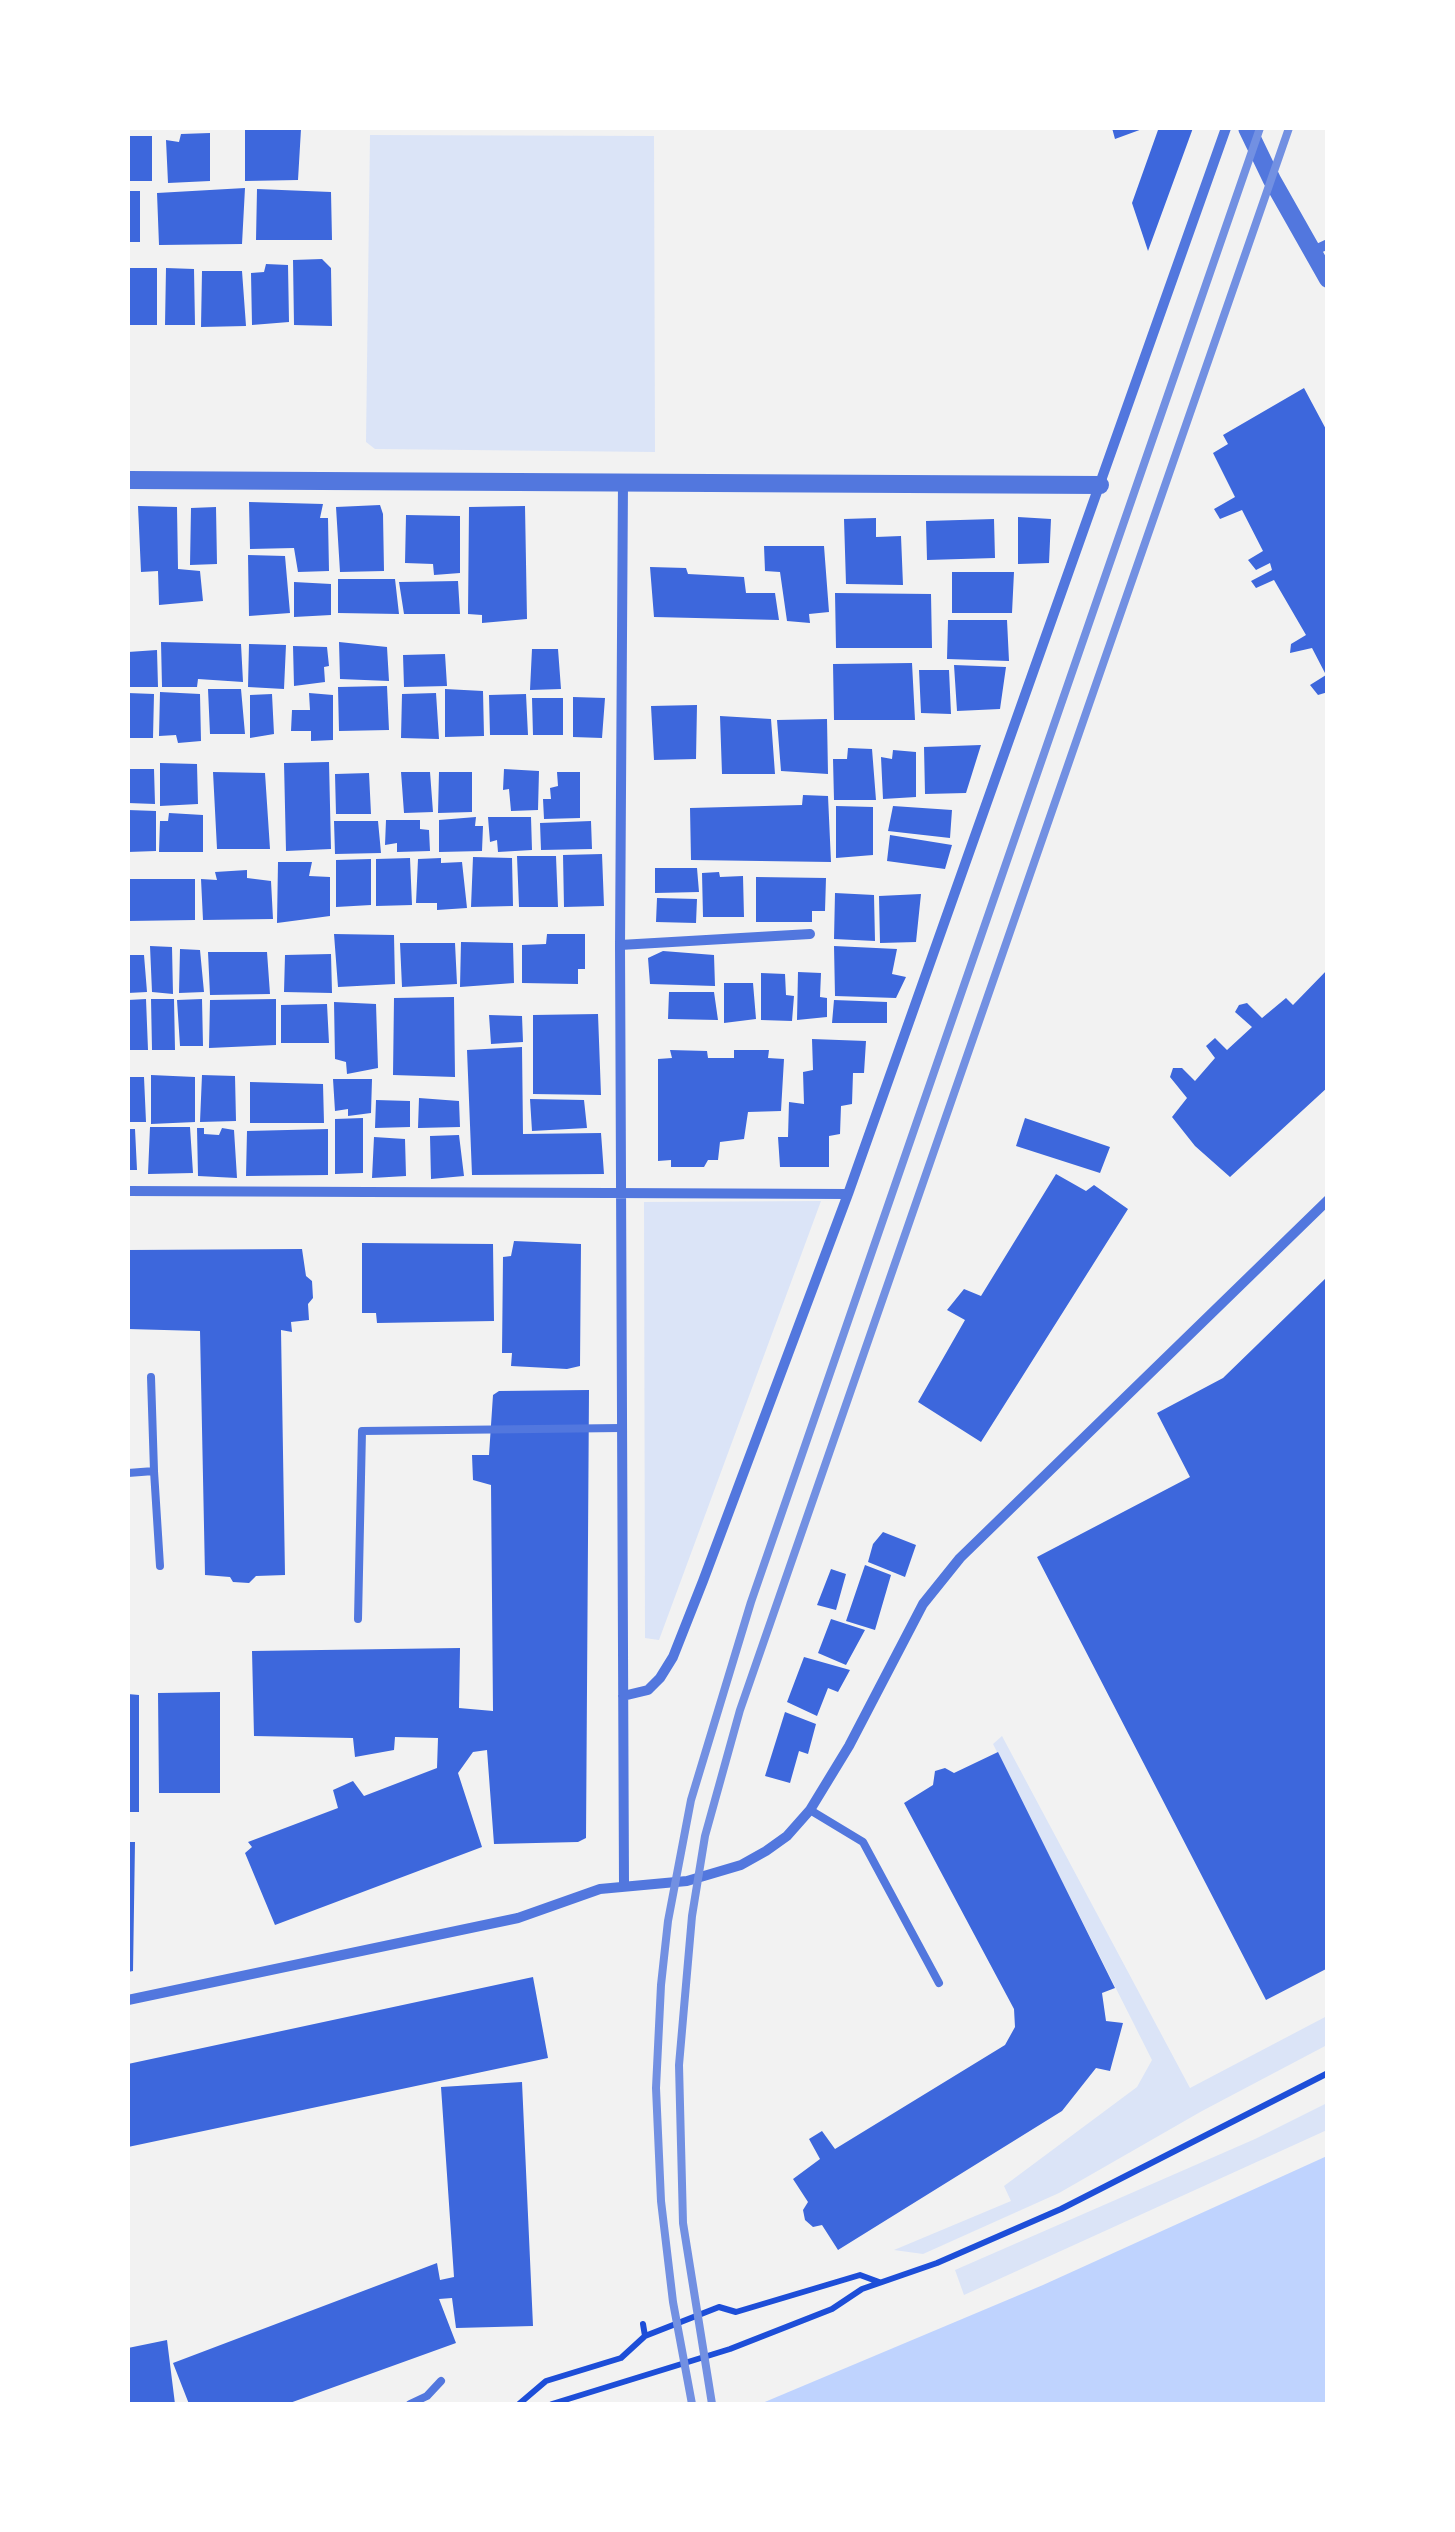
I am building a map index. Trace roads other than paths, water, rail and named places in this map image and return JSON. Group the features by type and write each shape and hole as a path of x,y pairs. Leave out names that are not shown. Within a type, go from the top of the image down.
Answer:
{"street":[{"path":"623,1696 648,1690 672,1657 848,1194 1226,128"},
{"path":"1247,128 1272,180 1320,247 1328,278"},
{"path":"128,480 1100,484"},
{"path":"623,481 620,945 624,1884"},
{"path":"620,945 810,934"},
{"path":"128,1191 848,1194"},
{"path":"128,2000 518,1918 600,1889 687,1880 742,1865 788,1836 810,1810 849,1746 923,1604 960,1558 1328,1200"}],"lane":[{"path":"150,1377 160,1566"},
{"path":"358,1619 362,1431 621,1428"},
{"path":"128,1473 154,1471"},
{"path":"810,1810 863,1842 939,1983"},
{"path":"410,2404 427,2396 442,2381"}],"water":[{"path":"1327,2156 1327,2404 760,2404 1043,2285"}],"railway":[{"path":"692,2404 673,2302 661,2201 656,2088 668,1921 691,1800 751,1602 1260,128"},
{"path":"712,2404 683,2223 679,2065 692,1916 705,1836 740,1710 1289,128"}]}
